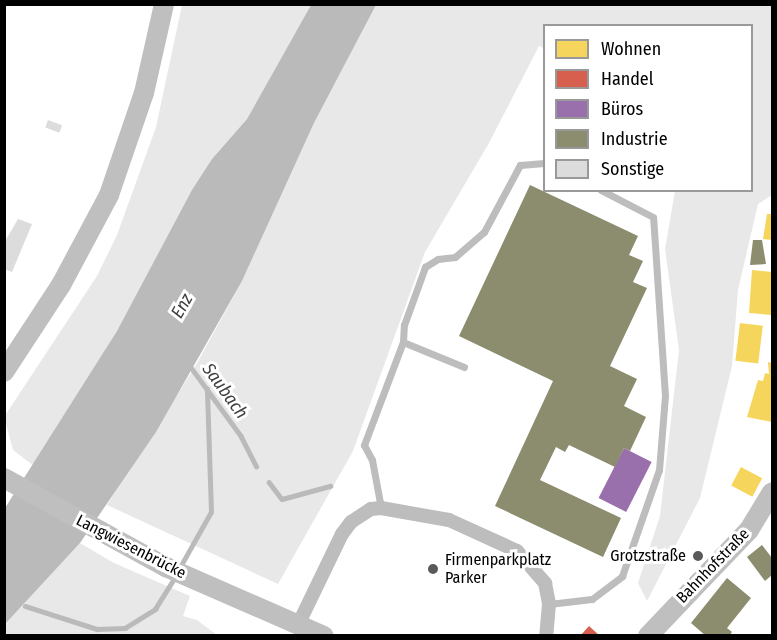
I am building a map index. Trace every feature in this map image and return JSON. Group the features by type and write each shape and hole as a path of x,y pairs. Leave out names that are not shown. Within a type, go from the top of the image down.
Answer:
{"main road":[{"path":"4,372 61,285 109,195 144,93 164,4"},
{"name":"Langwiesenbrücke","path":"4,478 157,562 260,610 324,636"},
{"name":"Bahnhofstraße","path":"648,636 749,530 772,492"}],"street":[{"path":"298,625 342,534 351,522 370,509 381,508 449,520 517,551 540,574 549,604 546,636"}],"lane":[{"path":"381,508 372,460 364,445 403,342 404,325 424,267 438,259 455,256 484,232 520,165 543,163"},
{"path":"549,604 592,599 622,576 659,470 665,396 653,217 605,192"},
{"path":"403,342 464,367"}],"shaded area":[{"path":"182,5 311,5 247,119 212,159 117,331 34,466 13,450 4,417 97,276 117,235 156,127"},
{"path":"376,5 772,5 772,195 758,204 738,290 732,366 700,498 647,601 638,583 660,516 679,350 665,249 675,192 753,192 753,24 543,24 543,48 539,46 489,143 425,252 353,451 278,584 107,505 196,365 242,281 314,123"},
{"path":"80,543 114,563 190,596 183,616 197,620 217,635 5,635 7,620"}],"water":[{"name":"Enz","path":"311,5 376,5 314,123 242,281 156,432 80,543 5,624 5,508 117,331 192,190 212,159 247,119"}],"building: Wohnen":[{"path":"767,214 772,214 772,240 763,239"},
{"path":"752,270 772,272 772,315 749,313"},
{"path":"740,323 763,326 758,364 735,361"},
{"path":"768,362 772,363 772,422 747,417 758,380 763,381 765,373 769,374"},
{"path":"741,467 762,478 752,497 731,486"}],"building: Handel":[{"path":"589,626 600,636 580,636"}],"building: Büros":[{"path":"624,448 652,462 626,512 599,498"}],"building: Industrie":[{"path":"530,185 638,236 629,255 643,261 633,282 647,288 610,366 637,379 624,406 646,417 630,451 624,448 615,467 569,445 565,452 556,447 540,480 621,518 603,557 495,506 553,381 459,336"},
{"path":"753,240 762,240 766,264 750,265"},
{"path":"762,545 772,558 772,575 765,581 747,557"},
{"path":"727,578 751,598 727,628 732,632 729,636 706,636 691,623"}],"building: Sonstige":[{"path":"48,120 62,125 59,133 45,128"},
{"path":"18,219 32,224 12,272 4,269 4,243"}],"waterway":[{"name":"Saubach","path":"190,366 241,436 256,466"},
{"path":"180,567 211,512 207,389"},
{"name":"Saubach","path":"269,482 282,499 330,486"},
{"path":"25,606 97,629 125,628 155,609 175,577"}],"place":[{"name":"Grotzstraße","path":"698,556"},
{"name":"Firmenparkplatz Parker","path":"433,569"}]}
